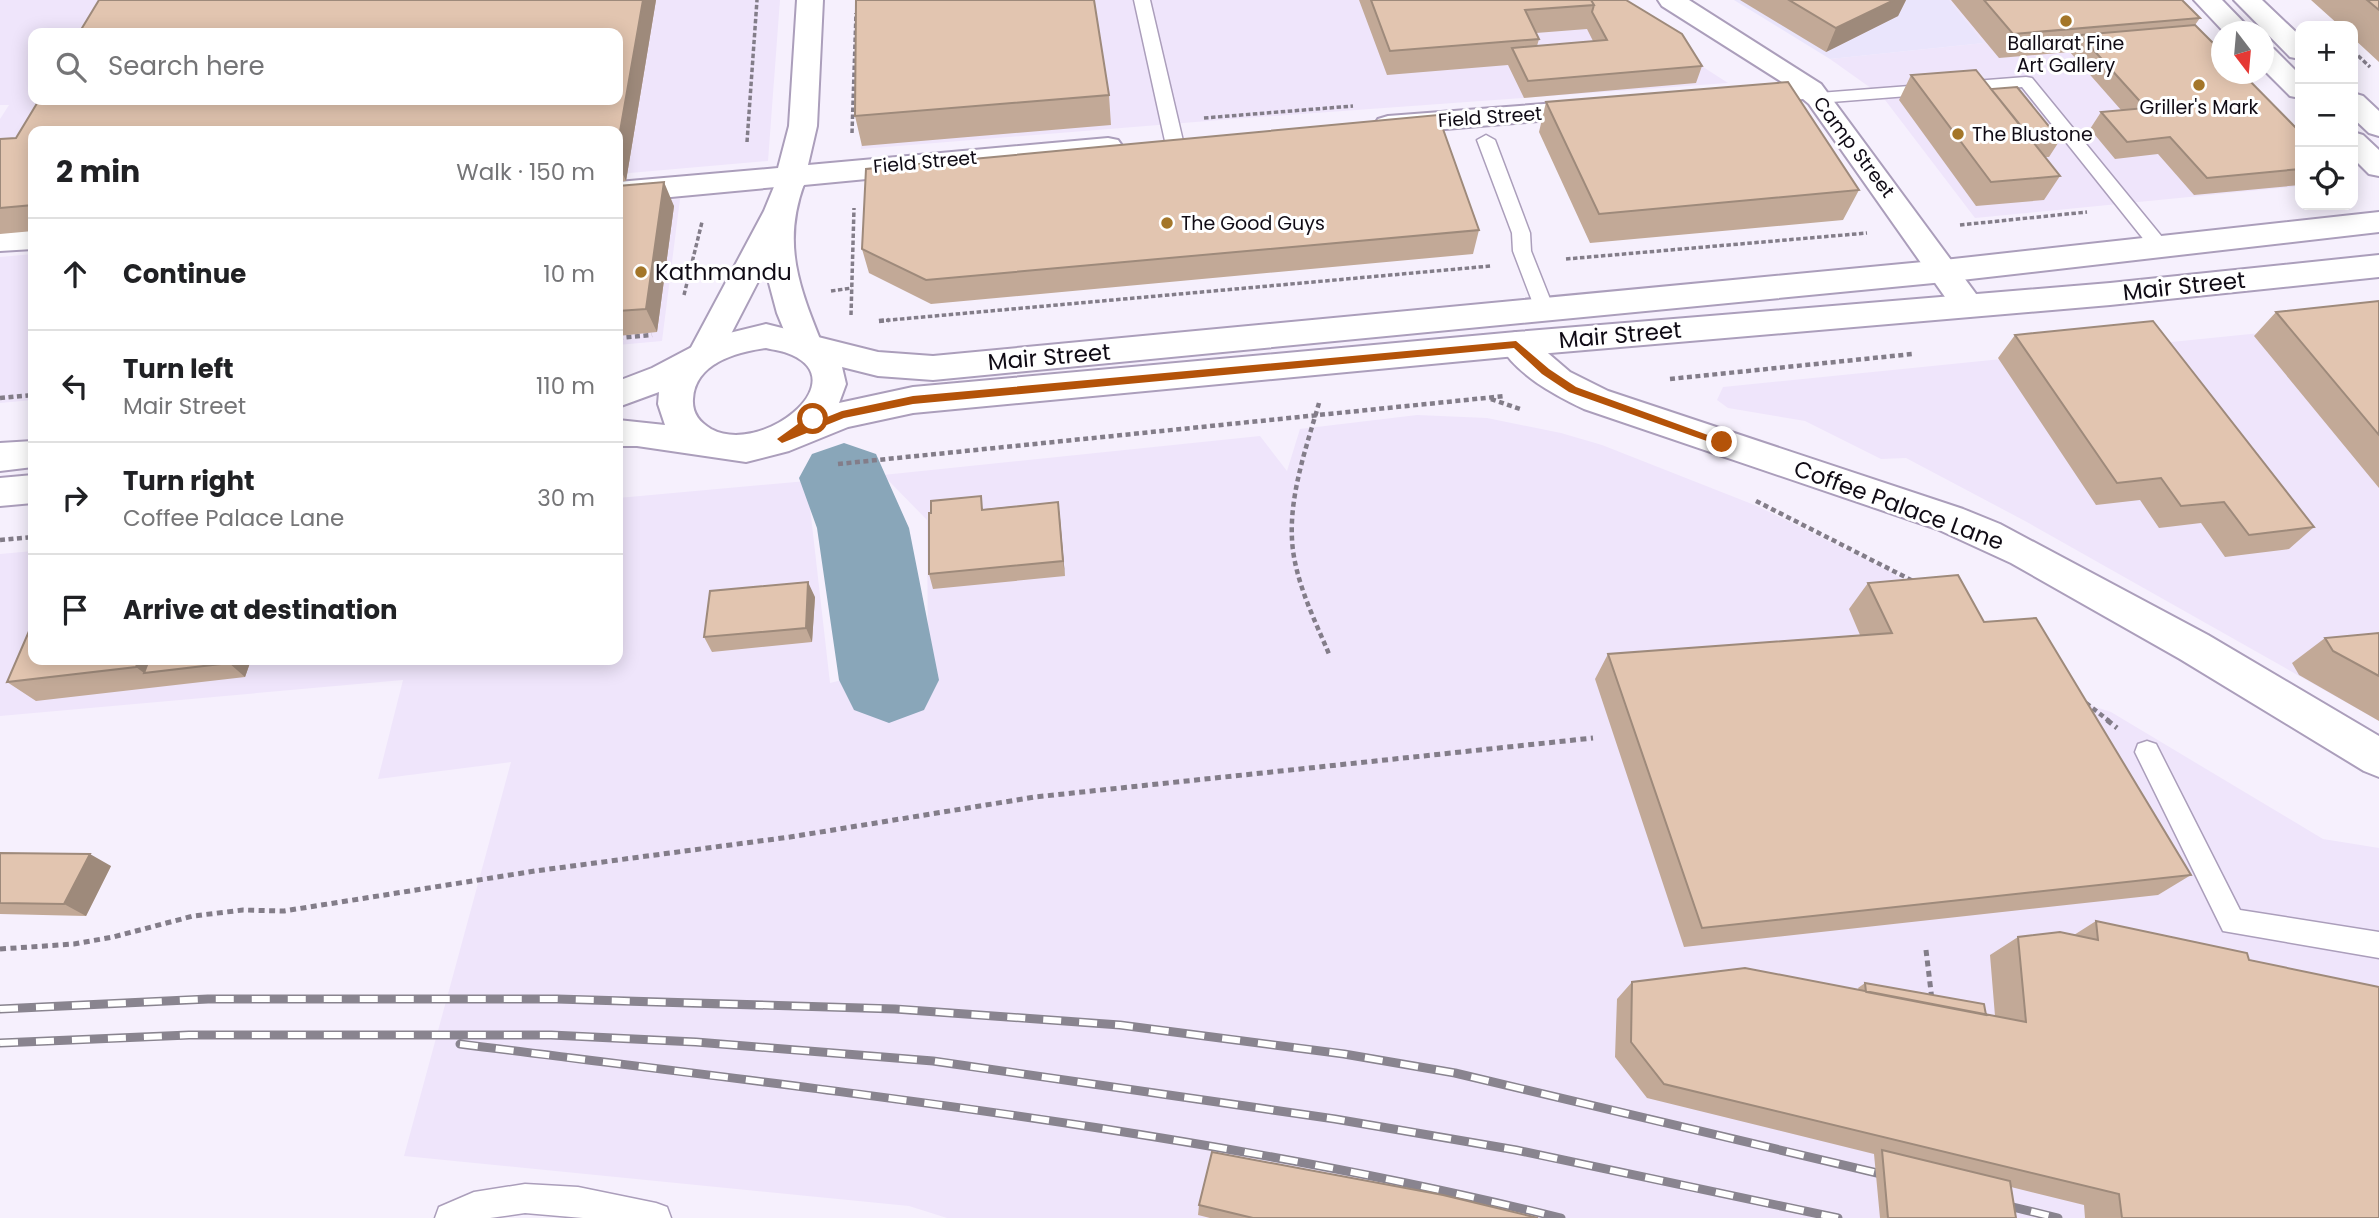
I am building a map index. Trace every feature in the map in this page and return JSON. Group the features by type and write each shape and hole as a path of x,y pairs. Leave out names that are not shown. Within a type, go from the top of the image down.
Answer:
{"main road":[{"path":"806,345 786,296 777,226 803,126 810,0"},
{"name":"Camp Street","path":"1671,0 1815,94 1968,306"},
{"path":"2207,0 2228,21"},
{"path":"2247,0 2295,46"},
{"path":"2274,65 2295,85"},
{"path":"1713,99 1815,94"},
{"name":"Field Street","path":"1364,126 1623,106"},
{"path":"2358,107 2379,127"},
{"name":"Field Street","path":"623,191 709,184 786,190 1163,142"},
{"path":"2358,146 2379,167"},
{"path":"716,446 696,438 681,425 674,409 675,392 684,375 701,357 786,190"},
{"name":"Mair Street","path":"806,345 878,364 933,368 1944,271 2379,222"},
{"path":"0,241 28,239"},
{"name":"Mair Street","path":"782,439 842,415 913,400 1516,344 1968,306 2379,266"},
{"path":"623,392 664,377 723,345 766,336 806,345 819,355 827,366 830,379 829,392 813,419 782,439 737,449 623,433"},
{"name":"Coffee Palace Lane","path":"1516,344 1545,372 1572,390 1987,534 2194,647 2379,758"},
{"path":"0,457 28,454"},
{"path":"0,492 28,489"}],"lane":[{"path":"1142,0 1163,142"},
{"path":"1815,94 2026,82 2160,247"},
{"path":"1486,140 1521,233 1522,250 1544,309"},
{"path":"2147,752 2232,922 2379,945"},
{"path":"450,1218 486,1203 522,1200 577,1201 656,1218"}],"path":[{"path":"709,184 711,173 745,167 757,0"},
{"path":"852,136 857,0"},
{"path":"2358,56 2379,75"},
{"path":"850,323 854,207"},
{"path":"684,297 702,219"},
{"path":"869,322 1863,234"},
{"path":"1669,380 1918,353"},
{"path":"1329,654 1303,587 1292,539 1292,524 1315,414 1330,361"},
{"path":"830,465 1572,390"},
{"path":"0,398 28,395"},
{"path":"1487,397 1525,411"},
{"path":"1753,499 1914,582"},
{"path":"0,540 28,537"},
{"path":"2077,695 2147,752"},
{"path":"0,949 74,944 113,937 193,916 243,910 284,911 535,871 790,837 1035,797 1593,738"},
{"path":"1926,950 1933,1006"}],"shaded area":[{"path":"0,0 780,0 768,161 623,174 623,126 28,126 28,145 0,226 0,119 9,105 0,105"},
{"path":"866,0 1599,0 1728,83 861,149"},
{"path":"1734,0 1949,0 1984,43 1830,59"},
{"path":"1949,0 2139,0 2211,77 2211,84 2218,84 2295,167 2295,186 1975,218 1882,96 1830,59 1984,43"},
{"name":"Kathmandu","path":"680,199 662,341 623,345 623,205"},
{"path":"28,254 28,400 0,403 0,257"},
{"path":"2379,321 2379,721 2025,521 1906,458 1881,459 1805,421 1728,408 1717,400 1723,387"},
{"path":"1417,415 1487,418 1561,433 1602,445 1757,506 1889,571 1972,622 2077,701 2111,712 2323,839 2379,848 2379,1218 947,1218 909,1206 404,1156 511,762 378,779 403,680 0,716 0,554 28,551 28,665 623,665 623,498 807,481 830,683 928,658 927,520 883,475 1260,436 1287,471 1300,429"}],"building":[{"path":"99,0 643,0 621,126 28,126 28,205 0,208 0,139 16,138 36,105 623,105 623,28 82,28"},
{"path":"856,0 1094,0 1109,95 855,116"},
{"path":"1371,0 1591,0 1594,5 1525,10 1539,39 1390,51"},
{"path":"1591,0 1626,0 1682,34 1702,66 1528,81 1512,48 1607,40 1592,12 1594,5"},
{"path":"1789,0 1894,0 1836,28"},
{"path":"1984,0 2182,0 2200,18 2013,34"},
{"path":"2367,0 2379,0 2379,10"},
{"path":"2195,25 2211,41 2211,84 2253,84 2295,127 2295,169 2207,178 2170,137 2127,142 2101,112 2146,108 2080,35"},
{"path":"1976,70 2060,176 1991,182 1911,75"},
{"path":"1788,82 1859,190 1599,214 1546,102"},
{"path":"2017,87 2060,140 2034,142 1991,89"},
{"name":"The Good Guys","path":"1438,115 1479,230 926,280 862,249 866,169"},
{"path":"664,182 646,309 623,311 623,186"},
{"path":"2379,301 2379,435 2276,312"},
{"path":"2153,321 2314,527 2249,535 2224,502 2181,506 2161,478 2117,483 2015,335"},
{"path":"981,496 982,510 1058,502 1063,561 929,574 931,501"},
{"path":"1958,575 1984,622 2036,618 2191,875 1702,928 1608,654 1892,633 1868,583"},
{"path":"808,582 806,628 704,637 710,591"},
{"path":"2379,633 2379,676 2333,651 2325,638"},
{"path":"28,634 28,665 137,665 136,667 7,682"},
{"path":"147,665 212,665 144,673"},
{"path":"0,853 90,854 64,904 0,903"},
{"path":"2096,921 2247,953 2249,960 2379,987 2379,1218 2122,1218 2119,1194 1664,1084 1631,1042 1632,982 1745,968 2026,1022 2018,937 2060,932 2098,940"},
{"path":"1865,983 1984,1004 1986,1015 1866,992"},
{"path":"1882,1150 2010,1181 2016,1218 1888,1218"},
{"path":"1212,1152 1443,1195 1538,1218 1253,1218 1199,1205"}],"waterway":[{"path":"844,478 863,528 889,680"}],"railway":[{"path":"0,1009 208,999 557,999 895,1009 1120,1025 1344,1054 1455,1073 1894,1177"},
{"path":"0,1043 189,1035 551,1035 696,1042 933,1061 1335,1119 1516,1150 1838,1218"},
{"path":"460,1044 875,1096 1151,1136 1425,1187 1561,1218"},
{"path":"1996,1203 2058,1218"}],"place":[{"name":"Ballarat Fine Art Gallery","path":"2066,21"},
{"name":"Griller's Mark","path":"2199,85"},
{"name":"The Blustone","path":"1958,134"},
{"name":"The Good Guys","path":"1167,223"},
{"name":"Kathmandu","path":"641,272"}],"route":[{"path":"813,419 782,439 842,415 913,400 1516,344 1545,372 1572,390 1722,442"}]}
